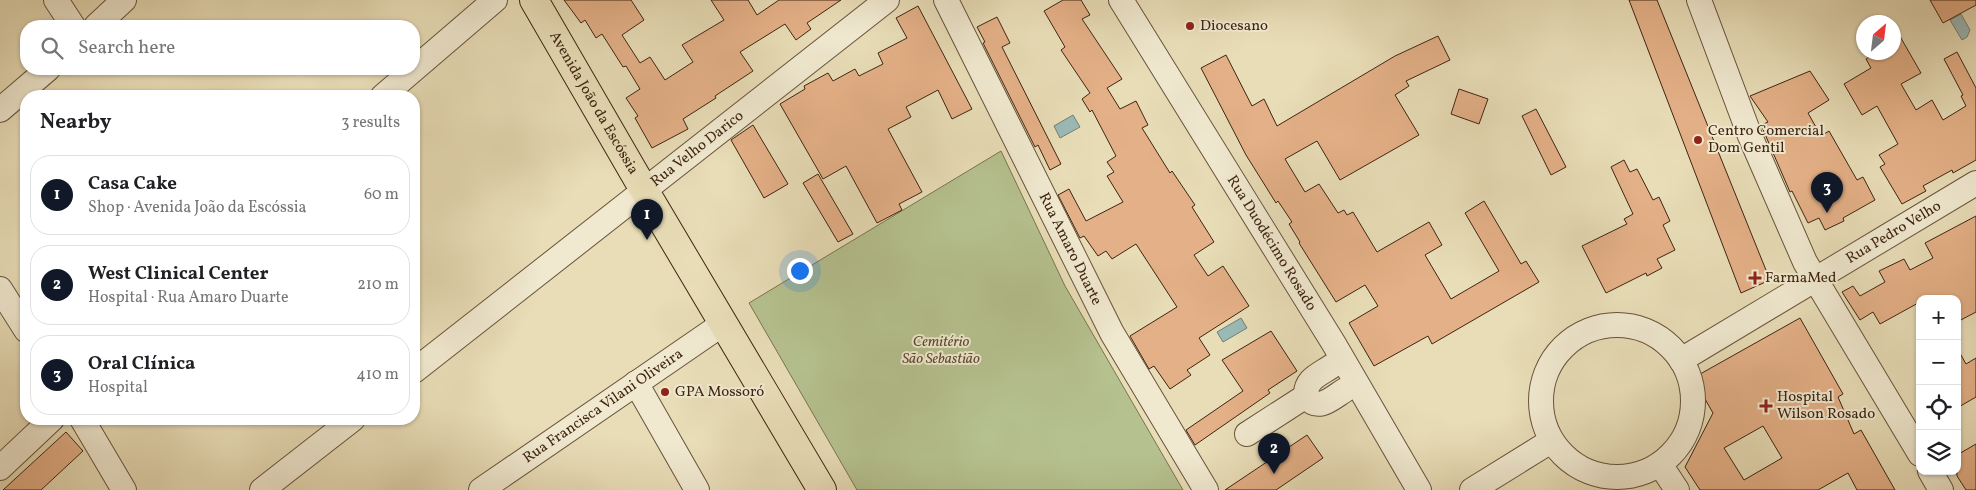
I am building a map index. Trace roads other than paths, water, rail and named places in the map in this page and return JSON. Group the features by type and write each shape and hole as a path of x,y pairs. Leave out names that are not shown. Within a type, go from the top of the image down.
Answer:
{"main road":[{"name":"Avenida João da Escóssia","path":"534,0 841,490"},
{"name":"Avenida João da Escóssia","path":"554,0 724,324 822,490"}],"street":[{"path":"56,0 69,20"},
{"path":"102,20 124,0"},
{"path":"420,64 495,0"},
{"name":"Rua Velho Darico","path":"420,366 651,185 862,8 887,0"},
{"name":"Rua Amaro Duarte","path":"946,0 1112,333 1206,490"},
{"name":"Rua Duodécimo Rosado","path":"1108,0 1332,366 1403,490"},
{"name":"Rua Duodécimo Rosado","path":"1121,0 1343,359 1418,490"},
{"path":"1699,0 1750,136 1805,262 1916,447"},
{"path":"23,90 41,75"},
{"path":"390,90 408,75"},
{"path":"0,110 20,93"},
{"name":"Rua Pedro Velho","path":"1681,360 1976,183"},
{"path":"0,289 20,321"},
{"name":"Rua Francisca Vilani Oliveira","path":"481,490 724,324"},
{"path":"1613,325 1629,326 1644,330 1658,337 1671,347 1681,360 1687,371 1692,390 1693,409 1690,422 1679,446 1660,464 1638,475 1601,476 1589,472 1568,460 1551,441 1540,411 1540,395 1543,380 1549,365 1558,352 1582,332 1597,327 1613,325"},
{"path":"1332,366 1310,381 1306,387 1306,396 1311,402 1318,404 1324,403 1345,390"},
{"path":"636,383 697,490"},
{"path":"1247,434 1306,396"},
{"path":"0,468 46,425"},
{"path":"86,425 124,490"},
{"path":"262,490 345,425"},
{"path":"1472,490 1551,441"},
{"path":"1660,464 1676,490"},
{"path":"1932,475 1941,490"}],"water":[{"path":"1961,14 1970,30 1967,37 1962,40 1950,20"},
{"path":"1073,115 1080,127 1060,138 1054,126"},
{"path":"1241,318 1247,328 1223,342 1217,332"}],"place":[{"name":"Diocesano","path":"1190,26"},
{"name":"Centro Comercial Dom Gentil","path":"1698,140"},
{"name":"Oral Clínica","path":"1827,213"},
{"name":"Casa Cake","path":"647,240"},
{"name":"FarmaMed","path":"1755,278"},
{"name":"GPA Mossoró","path":"665,392"},
{"name":"Hospital Wilson Rosado","path":"1766,406"},
{"name":"West Clinical Center","path":"1274,474"}],"park label":[{"name":"Cemitério São Sebastião","path":"941,350"}]}
